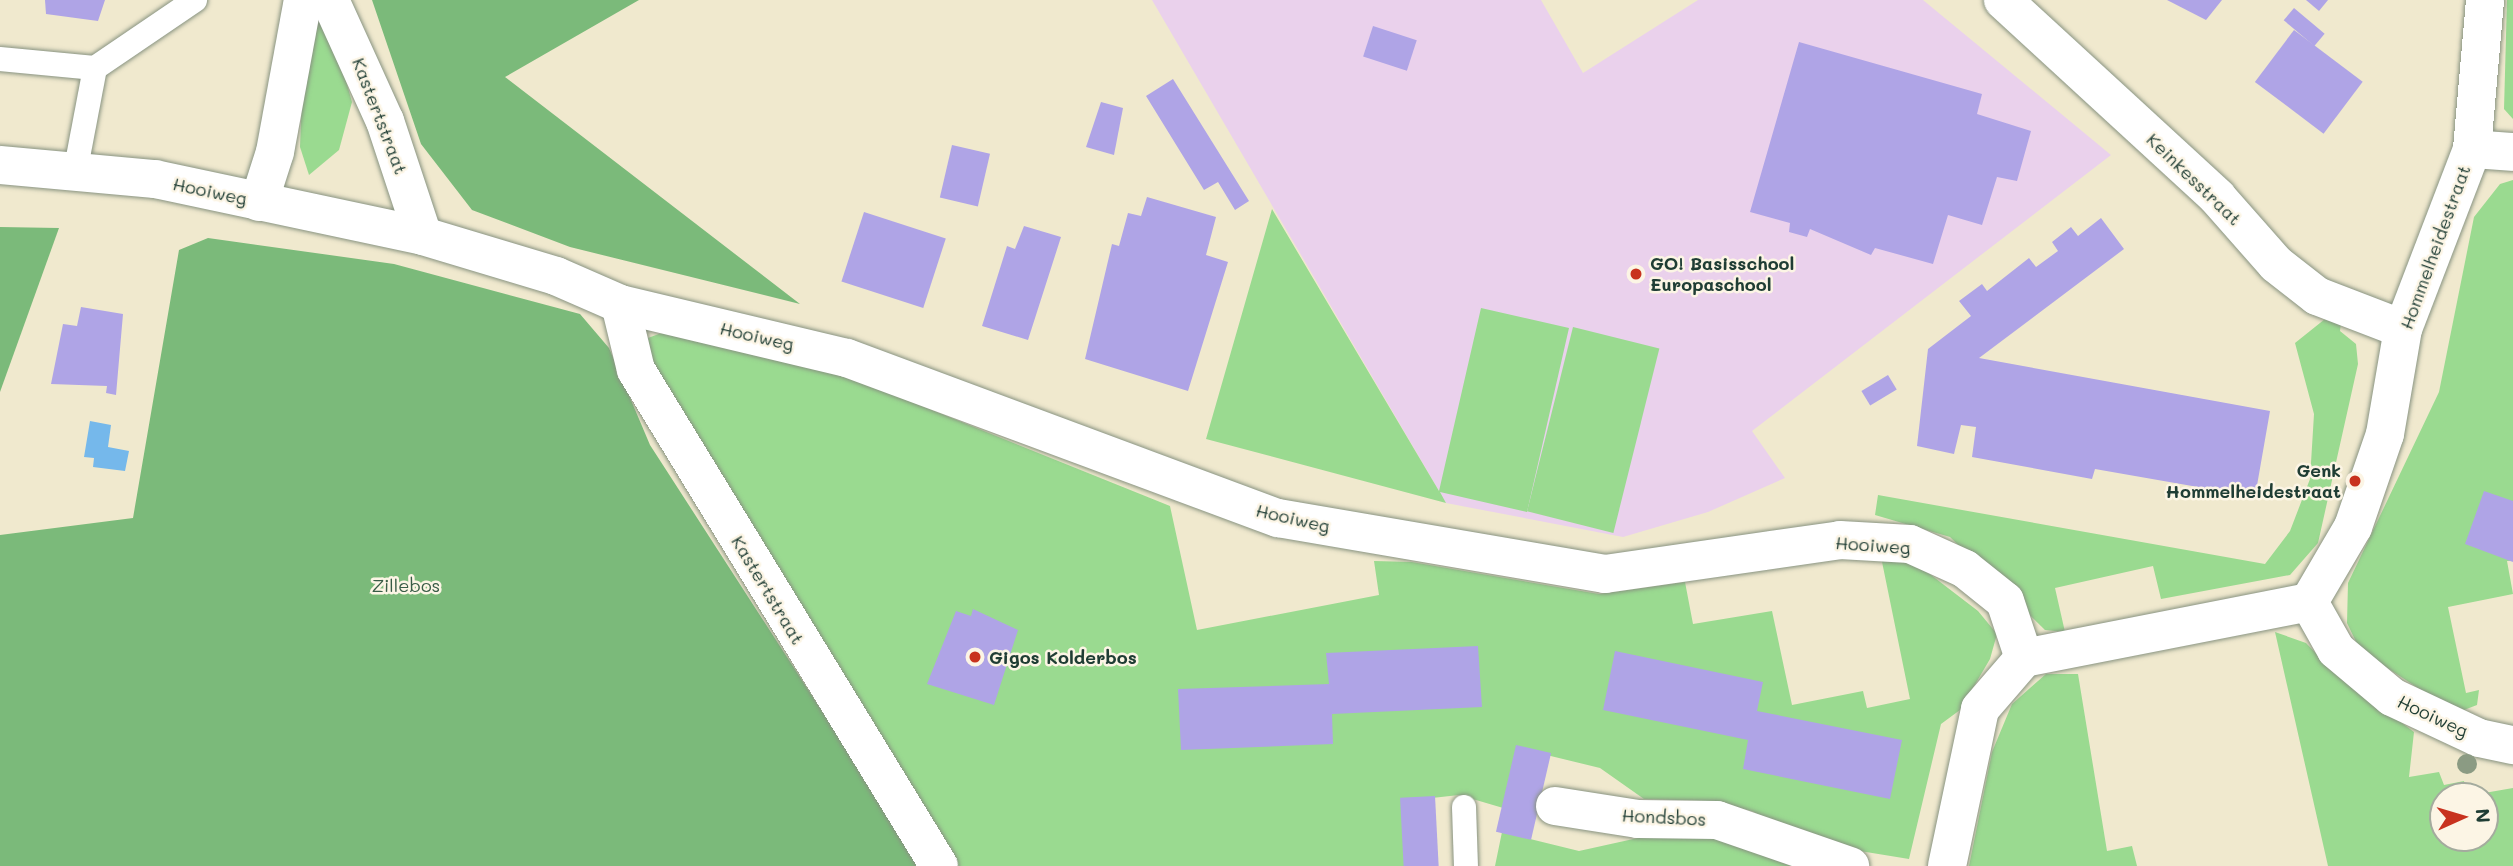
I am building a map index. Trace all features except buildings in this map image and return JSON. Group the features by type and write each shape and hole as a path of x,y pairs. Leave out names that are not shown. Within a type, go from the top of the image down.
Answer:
{"street":[{"path":"259,202 275,152 303,0"},
{"name":"Kastertstraat","path":"330,0 385,121 423,236"},
{"name":"Keinkesstraat","path":"2003,0 2217,197 2277,264 2317,296 2403,329"},
{"name":"Hommelheidestraat","path":"2309,602 2353,527 2385,434 2403,329 2472,149 2485,0"},
{"path":"2472,149 2513,152"},
{"name":"Hooiweg","path":"0,165 155,180 423,236 556,276 620,304 847,358 1278,518 1605,574 1840,540 1910,544 1965,569 2005,601 2024,658"},
{"name":"Kastertstraat","path":"620,304 636,370 939,866"},
{"path":"1947,866 1980,709 2024,658 2309,602"},
{"name":"Hooiweg","path":"2309,602 2336,650 2392,697 2479,738 2513,745"},
{"name":"Hondsbos","path":"1555,806 1638,818 1717,820 1850,866"}],"lane":[{"path":"0,59 95,68 195,0"},
{"path":"75,173 95,68"},
{"path":"1464,807 1466,866"}],"shaded area":[{"name":"GO! Basisschool Europaschool","path":"1152,0 1541,0 1583,73 1698,0 1923,0 2111,155 1752,431 1785,478 1708,512 1623,537 1446,503"}],"green space":[{"path":"372,0 639,0 505,77 800,304 570,247 472,210 421,144"},
{"path":"2507,0 2513,0 2513,119 2504,109"},
{"path":"327,14 352,102 339,150 309,175 300,147 305,19"},
{"path":"2513,180 2513,561 2507,561 2513,594 2448,607 2466,693 2479,690 2477,705 2456,713 2360,650 2347,623 2348,583 2439,392 2474,217 2500,184"},
{"path":"1272,209 1439,491 1481,308 1569,328 1527,512 1440,492 1446,503 1206,439"},
{"path":"0,227 59,228 0,392"},
{"name":"Zillebos","path":"208,238 394,264 580,314 609,348 650,445 922,866 0,866 0,535 133,518 179,250"},
{"path":"2325,319 2341,323 2340,331 2356,344 2358,364 2318,543 2290,575 2161,599 2153,566 2055,588 2065,632 2045,630 1950,537 1875,515 1878,495 2265,564 2290,531 2310,479 2314,414 2295,343"},
{"path":"1573,327 1659,349 1613,533 1527,511"},
{"path":"664,332 758,350 870,385 1170,506 1197,630 1379,595 1374,561 1412,562 1599,594 1685,582 1693,624 1772,611 1792,705 1863,691 1867,708 1910,699 1880,552 1918,565 1978,611 1997,634 1990,659 1960,710 1941,724 1909,859 1811,843 1752,811 1709,801 1644,799 1600,768 1518,748 1510,810 1459,795 1405,801 1412,866 953,866 652,361 648,338"},
{"path":"2275,632 2306,643 2335,673 2414,732 2409,777 2439,772 2443,782 2429,782 2429,852 2499,852 2499,790 2513,788 2513,866 2328,866"},
{"path":"2046,674 2078,674 2107,851 2132,846 2137,866 1969,866 1992,752 2012,704"},
{"path":"1715,830 1797,866 1495,866 1502,832 1579,851 1665,832"}],"water":[{"path":"90,421 111,425 108,447 129,451 125,471 93,467 94,458 84,457"}],"place":[{"name":"GO! Basisschool Europaschool","path":"1636,274"},
{"name":"Genk Hommelheidestraat","path":"2355,481"},
{"name":"Gigos Kolderbos","path":"975,657"}]}
